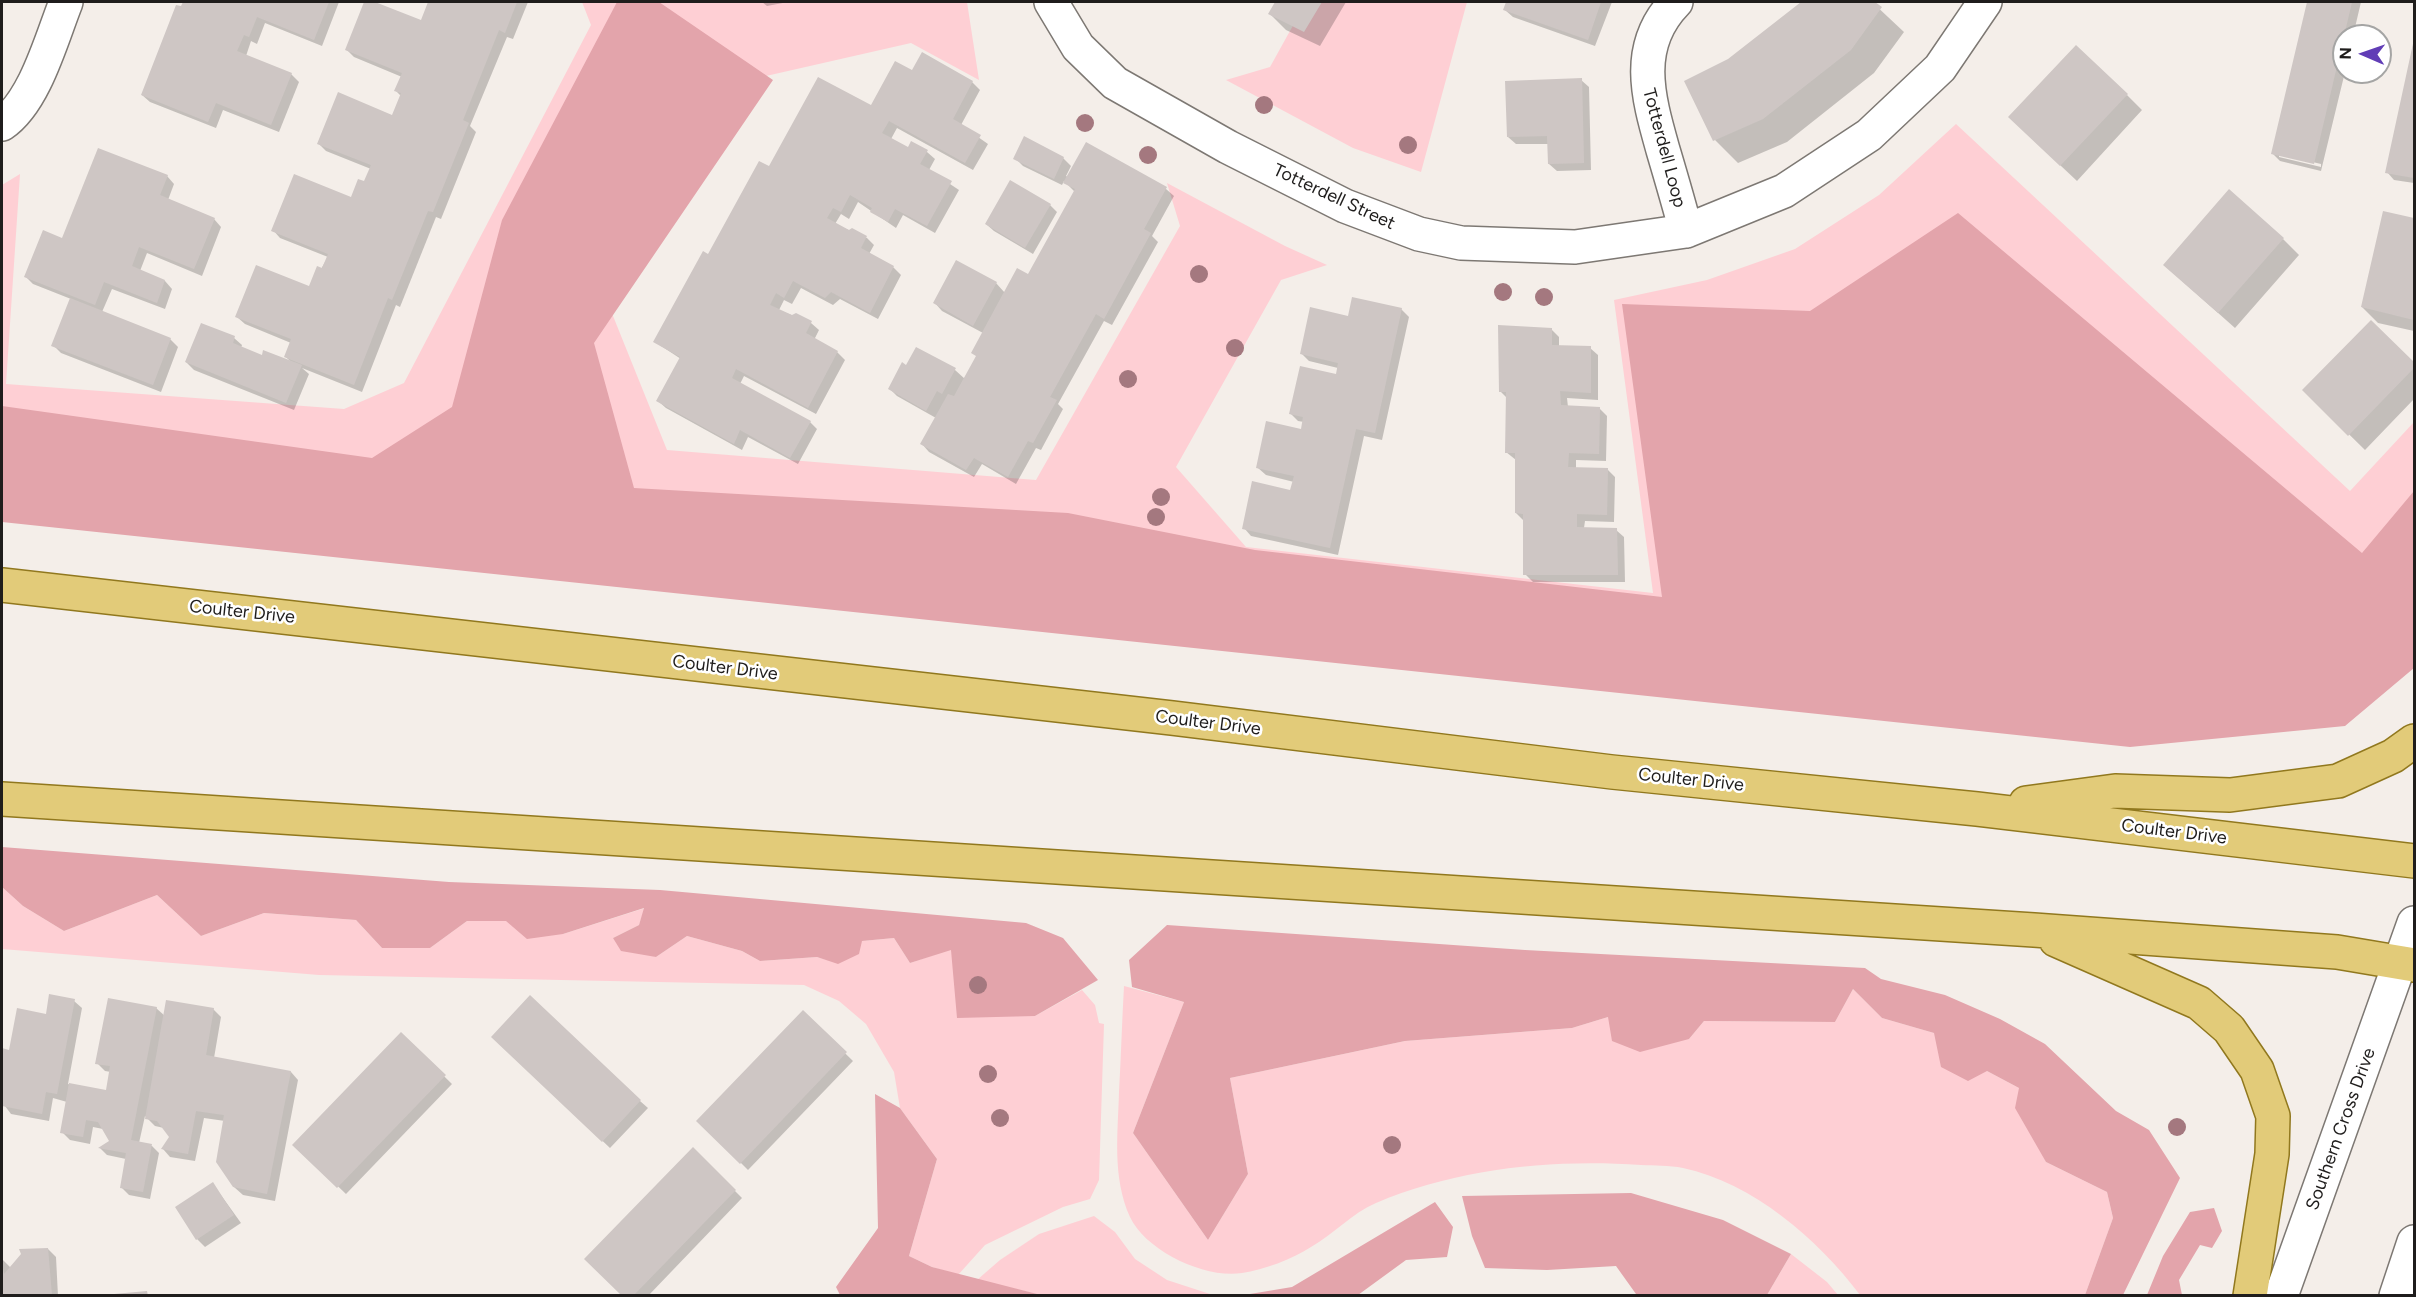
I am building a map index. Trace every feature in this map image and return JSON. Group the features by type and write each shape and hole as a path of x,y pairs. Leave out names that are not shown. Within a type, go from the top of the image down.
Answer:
{"main road":[{"name":"Coulter Drive","path":"2,585 1172,718 1612,772 1977,809 2415,861"},
{"path":"1977,809 2115,791 2230,795 2338,781 2393,756 2415,741"},
{"path":"2,799 55,805 2034,930 2337,952 2407,964"},
{"path":"2034,930 2199,1003 2229,1029 2257,1070 2272,1116 2272,1154 2250,1296"}],"street":[{"path":"2,124 30,90 66,2"},
{"name":"Totterdell Street","path":"1051,2 1078,46 1115,83 1228,147 1345,206 1419,234 1461,243 1575,247 1686,231 1784,191 1869,135 1940,68 1985,2"},
{"name":"Totterdell Loop","path":"1676,2 1665,13 1649,48 1646,85 1686,231"},
{"name":"Southern Cross Drive","path":"2281,1296 2407,964 2415,923"},
{"path":"2396,1296 2415,1242"}],"shaded area":[{"path":"582,2 967,2 979,80 911,43 766,76 609,306 667,450 1036,480 1180,226 1167,183 1285,246 1327,265 1281,280 1176,467 1246,547 1653,593 1614,300 1707,280 1795,249 1879,195 1956,124 2350,491 2414,422 2414,561 2218,684 2,430 2,185 20,174 6,384 344,409 404,383 591,25"},
{"path":"617,2 659,2 773,80 594,343 634,488 1068,513 1255,550 1662,597 1622,304 1810,311 1958,213 2362,553 2414,491 2414,668 2345,726 2130,747 2,522 2,406 372,458 452,407 502,220"},
{"path":"1306,2 1467,2 1421,172 1353,148 1226,80 1270,67"},
{"path":"2,847 449,882 660,890 1026,923 1063,938 1098,980 1035,1016 957,1018 951,950 910,963 894,938 862,941 859,954 838,964 817,957 760,961 742,951 687,936 656,957 621,951 613,938 639,925 644,908 563,934 527,939 506,921 467,921 430,948 382,948 356,920 264,913 201,936 157,895 64,931 23,906 2,887"},
{"path":"2,887 23,906 64,931 157,895 201,936 264,913 356,920 382,948 430,948 467,921 506,921 563,934 645,908 639,925 613,938 656,957 687,936 742,951 760,961 817,957 838,963 862,941 894,938 910,963 951,949 1035,1016 1082,990 1095,1005 1099,1023 1104,1024 1099,1180 1090,1199 1063,1207 985,1245 958,1275 932,1267 909,1256 937,1159 900,1108 894,1072 866,1024 839,1001 804,985 319,975 2,949"},
{"path":"1167,925 1525,950 1865,968 1881,979 1945,995 2000,1019 2045,1044 2116,1111 2149,1130 2180,1178 2123,1295 2085,1295 2113,1218 2107,1192 2046,1162 2015,1108 2019,1088 1987,1071 1968,1081 1941,1067 1934,1033 1882,1018 1853,989 1835,1022 1704,1021 1689,1039 1640,1052 1612,1041 1608,1017 1572,1028 1405,1041 1230,1078 1248,1174 1208,1240 1133,1133 1184,1002 1132,987 1129,960"},
{"path":"1124,986 1184,1002 1133,1133 1208,1240 1248,1174 1230,1078 1405,1041 1572,1028 1608,1017 1689,1039 1704,1021 1835,1022 1853,989 1882,1018 1934,1033 1987,1071 2019,1088 2046,1162 2107,1192 2113,1218 2085,1295 1860,1295 1824,1254 1782,1216 1759,1200 1709,1175 1667,1166 1607,1163 1540,1165 1473,1174 1408,1191 1367,1207 1319,1242 1287,1260 1242,1273 1211,1272 1178,1260 1149,1241 1130,1217 1124,1202 1118,1171 1117,1139"},
{"path":"875,1094 900,1108 937,1159 909,1256 932,1267 1041,1295 840,1295 836,1287 878,1228"},
{"path":"1631,1193 1723,1220 1791,1254 1767,1295 1636,1294 1616,1266 1547,1270 1485,1268 1472,1236 1462,1196"},
{"path":"1435,1202 1453,1227 1447,1257 1406,1260 1358,1295 1244,1295 1292,1287"},
{"path":"2214,1208 2222,1231 2212,1248 2200,1245 2179,1280 2182,1295 2147,1295 2163,1256 2190,1212"},
{"path":"1094,1216 1115,1232 1135,1259 1167,1280 1210,1294 1231,1295 1041,1295 977,1280 1000,1260 1039,1234"},
{"path":"1791,1254 1827,1282 1838,1295 1767,1295"}],"building":[{"path":"183,2 329,2 314,40 257,17 249,37 244,35 237,51 292,73 271,125 216,103 208,122 141,95 176,5 181,6"},
{"path":"364,2 375,2 421,20 428,2 517,2 505,33 499,30 463,120 469,123 433,212 428,211 392,300 388,298 354,385 284,357 291,339 235,317 256,265 309,286 317,266 322,268 328,254 271,231 294,174 351,197 358,179 364,181 371,165 317,144 338,92 392,115 401,93 394,91 402,73 345,50"},
{"path":"1275,2 1322,2 1304,32 1268,14"},
{"path":"1506,2 1601,2 1588,40 1503,10"},
{"path":"1801,2 1875,2 1882,7 1851,50 1763,119 1713,141 1684,81 1728,59"},
{"path":"2307,2 2352,2 2347,24 2332,24 2333,84 2314,164 2271,154"},
{"path":"2414,39 2414,178 2385,173"},
{"path":"2076,45 2128,94 2060,166 2008,117"},
{"path":"922,52 973,81 953,119 981,135 965,163 889,121 882,133 908,147 911,141 928,150 920,164 952,181 927,226 895,209 888,222 870,212 872,208 850,195 841,212 833,208 827,218 849,230 852,228 867,236 861,248 894,266 870,313 831,292 825,298 793,281 784,298 776,293 770,305 812,321 806,333 838,351 808,408 736,369 732,378 811,421 790,458 740,430 734,444 656,401 680,357 653,342 703,251 708,254 759,161 769,166 818,77 871,105 895,61 912,70"},
{"path":"1582,78 1584,163 1548,164 1547,136 1507,137 1505,81"},
{"path":"1024,136 1064,157 1054,179 1013,159"},
{"path":"1086,142 1167,187 1144,229 1151,233 1104,319 1096,314 1050,397 1057,400 1033,443 1028,441 1008,477 974,458 966,470 920,444 948,394 954,396 976,356 971,353 1017,268 1028,274 1075,189 1063,183"},
{"path":"98,148 168,175 160,195 215,218 194,269 139,247 132,266 165,280 157,303 104,282 95,305 24,277 43,230 62,238"},
{"path":"1010,180 1051,204 1025,248 985,224"},
{"path":"2229,189 2284,238 2218,313 2163,265"},
{"path":"2383,211 2414,218 2414,320 2361,307"},
{"path":"956,260 997,282 973,326 933,303"},
{"path":"1352,297 1402,308 1375,433 1356,429 1330,548 1242,529 1252,481 1290,490 1294,476 1256,468 1266,421 1301,429 1303,417 1289,414 1300,366 1336,374 1338,363 1300,354 1310,307 1348,316"},
{"path":"70,298 171,338 153,385 51,346"},
{"path":"2371,320 2414,362 2414,368 2348,436 2302,390"},
{"path":"201,323 235,336 233,343 262,355 263,350 302,365 286,403 185,362"},
{"path":"1498,325 1552,328 1552,345 1591,346 1591,393 1560,391 1561,405 1600,407 1599,454 1569,453 1568,467 1608,468 1607,515 1577,514 1577,527 1617,528 1618,575 1523,575 1523,514 1515,513 1515,453 1505,453 1506,392 1499,392"},
{"path":"916,347 956,368 942,394 937,391 926,411 888,389 902,362 906,365"},
{"path":"49,994 75,999 57,1094 46,1092 42,1114 2,1106 2,1048 9,1050 17,1008 46,1014"},
{"path":"530,995 641,1100 602,1142 491,1037"},
{"path":"108,998 157,1007 131,1140 152,1144 143,1192 120,1188 126,1153 98,1148 109,1141 98,1122 86,1120 83,1137 60,1133 69,1083 106,1090 110,1066 95,1064"},
{"path":"166,1000 214,1008 206,1055 291,1071 267,1194 233,1187 216,1162 224,1115 196,1111 188,1154 161,1149 169,1137 157,1121 145,1119"},
{"path":"803,1010 847,1052 740,1164 696,1121"},
{"path":"401,1032 446,1075 337,1188 292,1145"},
{"path":"693,1147 736,1190 633,1296 622,1296 584,1259"},
{"path":"213,1182 234,1215 196,1240 175,1207"},
{"path":"48,1248 52,1296 2,1296 2,1263 4,1274 21,1254 19,1249"},
{"path":"147,1291 148,1296 114,1296 114,1294"}]}
